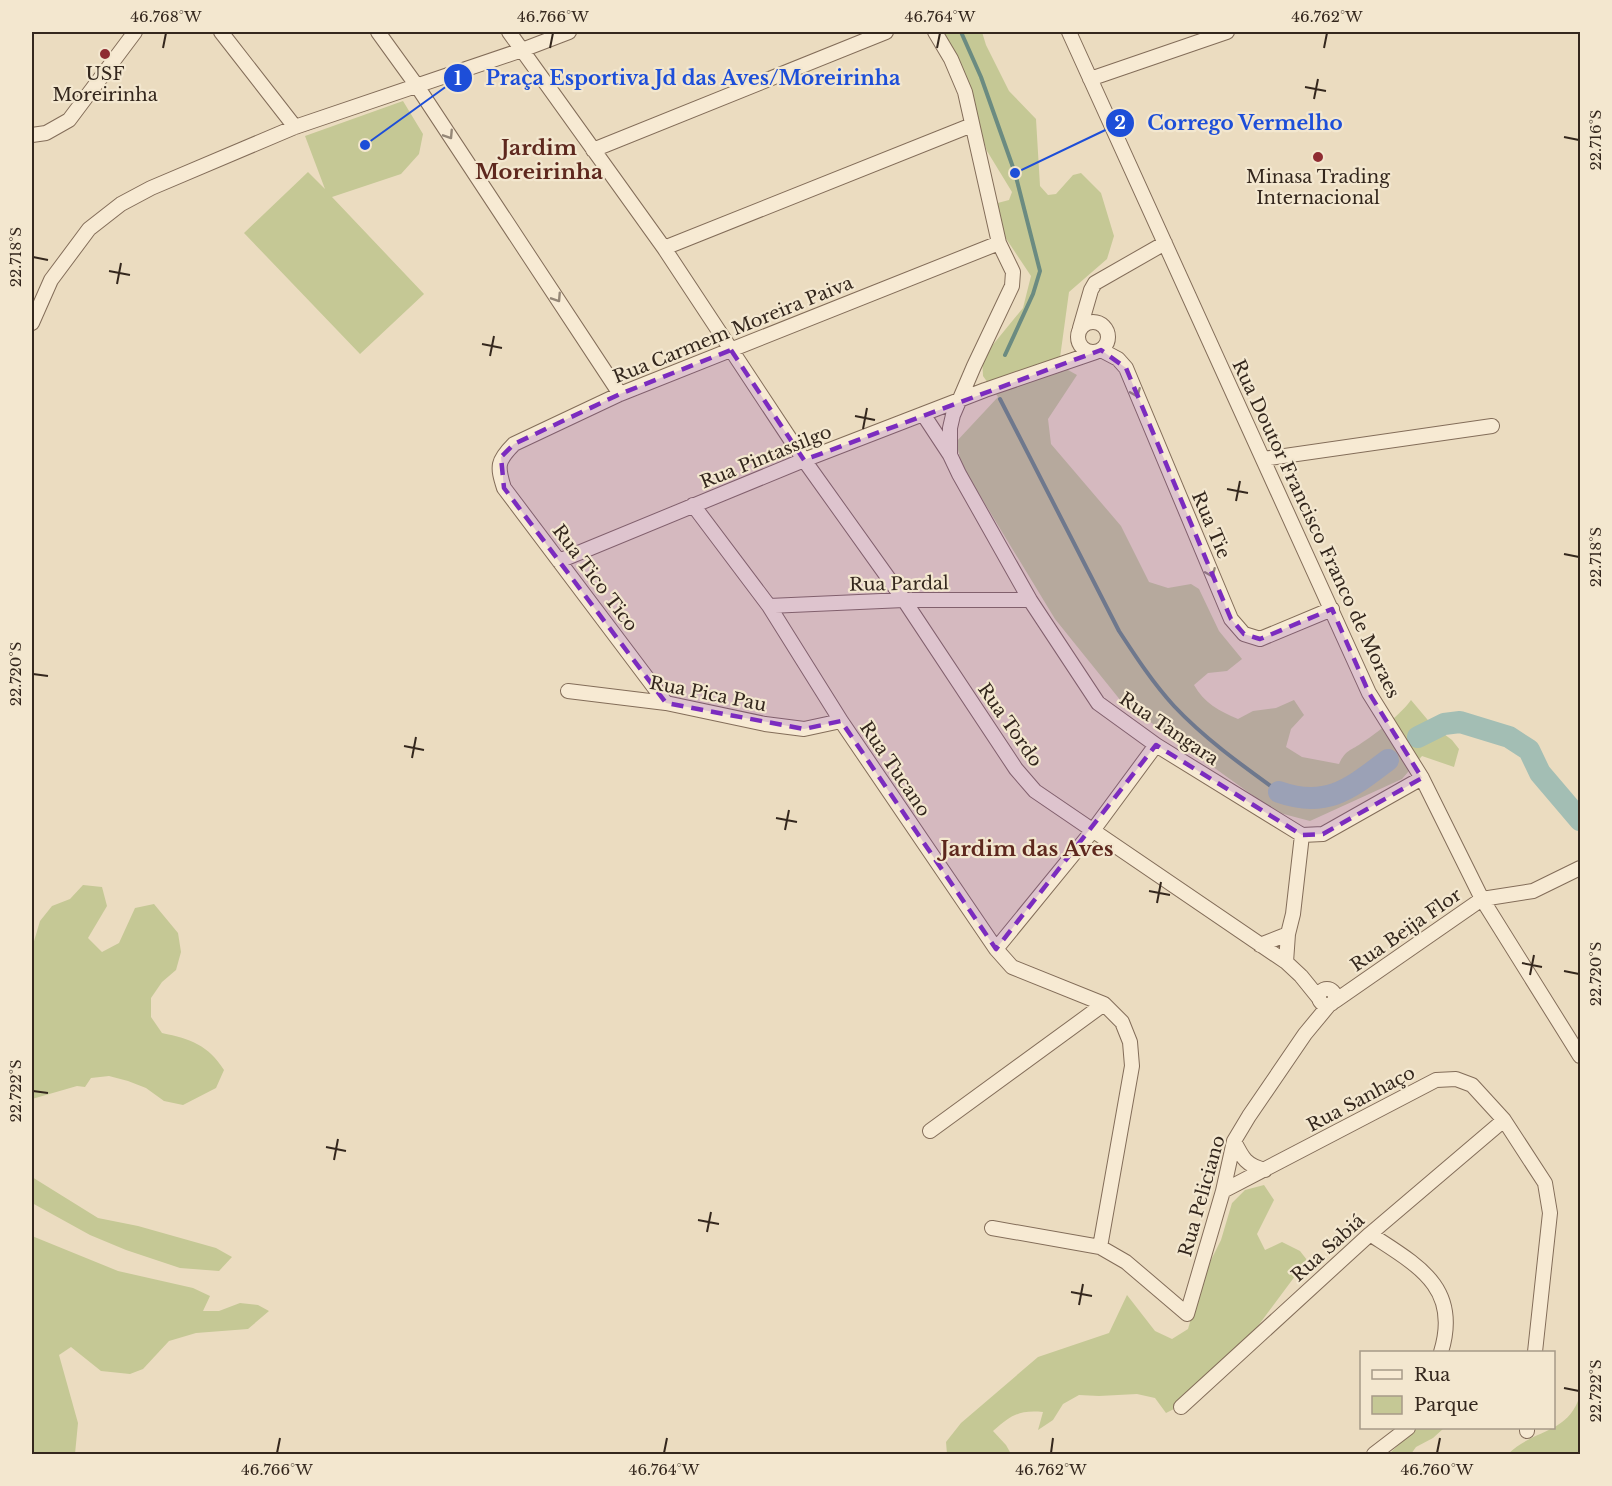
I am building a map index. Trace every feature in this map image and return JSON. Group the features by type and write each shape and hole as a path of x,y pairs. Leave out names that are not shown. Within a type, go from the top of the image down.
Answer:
{"street":[{"path":"32,135 46,133 69,120 135,32"},
{"path":"221,32 295,127"},
{"path":"378,32 417,86 620,394"},
{"name":"Rua Tordo","path":"509,32 664,248 804,460 904,600 1016,769 1035,791 1094,829 1286,962"},
{"path":"32,323 51,280 89,229 121,204 151,188 295,127 569,32"},
{"path":"593,150 886,32"},
{"path":"935,32 951,59 965,92 999,243 1012,272 1012,286 959,401 950,428 950,455"},
{"name":"Rua Doutor Francisco Franco de Moraes","path":"1069,32 1369,693 1422,778 1482,899 1581,1056"},
{"path":"1090,79 1227,32"},
{"path":"664,248 972,125"},
{"name":"Rua Carmem Moreira Paiva","path":"499,472 501,457 514,444 620,394 999,243"},
{"path":"1079,334 1090,322 1101,324 1106,328 1108,340 1098,351 1084,350 1079,334 1091,290 1102,279 1165,243"},
{"path":"1091,290 1101,324"},
{"name":"Rua Pintassilgo","path":"1055,366 1079,334"},
{"name":"Rua Pintassilgo","path":"560,561 804,460 985,390 1098,351"},
{"name":"Rua Tie","path":"1098,351 1118,359 1126,368 1231,619 1244,634 1260,639 1332,609"},
{"path":"974,366 976,379 985,390"},
{"name":"Rua Tangara","path":"923,414 950,455 1030,600 1098,703 1156,745 1302,835"},
{"path":"1263,459 1492,426"},
{"name":"Rua Tico Tico","path":"499,472 504,488 666,703"},
{"name":"Rua Tucano","path":"693,506 769,606 841,721 996,949 1012,967 1104,1004 1122,1022 1130,1042 1132,1066 1100,1247"},
{"name":"Rua Pardal","path":"769,606 904,600 1030,600"},
{"name":"Rua Pica Pau","path":"568,691 666,703 765,724 804,729 841,721"},
{"path":"996,949 1094,829 1156,745"},
{"path":"1327,997 1286,962 1302,835 1323,834 1422,778"},
{"path":"1482,899 1533,891 1581,868"},
{"name":"Rua Beija Flor","path":"1327,997 1350,991 1482,899"},
{"path":"1293,914 1295,951 1300,975"},
{"path":"1260,945 1288,934"},
{"name":"Rua Peliciano","path":"1100,1247 1126,1262 1188,1314 1223,1191 1234,1141 1327,997"},
{"path":"930,1131 1104,1004"},
{"name":"Rua Sanhaço","path":"1223,1191 1436,1080 1456,1079 1472,1085 1504,1120 1545,1183 1550,1213 1535,1351"},
{"name":"Rua Sabiá","path":"1181,1407 1370,1234 1504,1120"},
{"path":"1234,1141 1242,1157 1252,1166 1265,1170"},
{"path":"992,1228 1100,1247"},
{"path":"1370,1234 1411,1261 1430,1277 1445,1305 1445,1340 1442,1351"},
{"path":"1374,1455 1407,1429"}],"highlighted area":[{"path":"731,350 804,460 1101,350 1126,368 1231,619 1244,634 1260,639 1332,609 1369,693 1422,778 1323,834 1302,835 1156,745 996,949 841,721 804,729 666,703 504,488 501,457 514,444 620,394"}],"green space":[{"path":"935,32 982,32 1009,91 1036,119 1040,186 1048,195 1056,194 1073,175 1081,173 1101,193 1114,236 1107,259 1069,292 1059,365 1077,375 1048,419 1051,444 1121,526 1149,582 1168,588 1191,584 1199,589 1219,631 1242,659 1227,671 1208,673 1194,685 1202,697 1213,706 1238,719 1253,711 1276,708 1294,700 1304,715 1291,729 1286,747 1302,757 1339,764 1347,753 1382,728 1411,700 1432,725 1452,740 1459,749 1454,767 1422,756 1402,779 1310,821 1276,812 1121,701 1055,619 962,466 956,442 998,397 983,376 982,358 1023,308 1031,276 991,216 990,205 1009,200 1012,192 987,151 956,62"},
{"path":"403,101 423,134 419,154 401,174 332,197 424,294 360,354 244,233 308,172 325,189 305,136"},
{"path":"83,885 102,887 107,906 88,938 102,952 119,943 135,908 154,904 178,933 181,952 176,970 162,982 151,998 151,1017 162,1033 198,1044 218,1061 224,1070 216,1088 183,1105 164,1101 146,1088 109,1076 91,1078 85,1087 77,1086 32,1099 32,948 40,921 52,906 70,899"},
{"path":"32,1177 98,1218 138,1226 216,1248 232,1257 219,1271 180,1268 126,1250 90,1235 32,1203"},
{"path":"1264,1185 1274,1200 1257,1234 1265,1250 1282,1242 1300,1251 1307,1260 1252,1334 1182,1405 1166,1413 1155,1398 1137,1394 1079,1395 1063,1404 1053,1420 1038,1430 1043,1412 1021,1413 1005,1421 993,1431 1011,1454 947,1454 946,1442 961,1423 1038,1357 1109,1333 1127,1295 1155,1331 1172,1339 1188,1329 1204,1274 1221,1240 1232,1203 1245,1190"},
{"path":"32,1236 118,1271 193,1288 210,1296 203,1311 219,1311 240,1303 258,1305 269,1311 248,1329 196,1333 169,1341 143,1369 130,1374 101,1371 71,1347 59,1355 78,1423 75,1454 32,1454"},
{"path":"1580,1395 1580,1454 1508,1454 1528,1440 1555,1429 1575,1408"},
{"path":"1415,1429 1443,1429 1433,1438 1416,1447 1411,1454 1389,1454"}],"waterway":[{"path":"961,32 981,77 1015,173 1040,271 1033,294 1005,355"},
{"path":"1000,399 1119,631 1145,670 1174,706 1198,730 1279,792"},
{"path":"1418,737 1444,724 1460,722 1509,737 1529,750 1540,773 1580,820"},
{"path":"1279,792 1296,797 1325,797 1350,787 1388,760"}],"place":[{"name":"USF Moreirinha","path":"105,54"},
{"name":"Praça Esportiva Jd das Aves/Moreirinha","path":"365,145"},
{"name":"Minasa Trading Internacional","path":"1318,157"},
{"name":"Corrego Vermelho","path":"1015,173"}],"district":[{"name":"Jardim Moreirinha","path":"539,160"},
{"name":"Jardim das Aves","path":"1027,849"}]}
